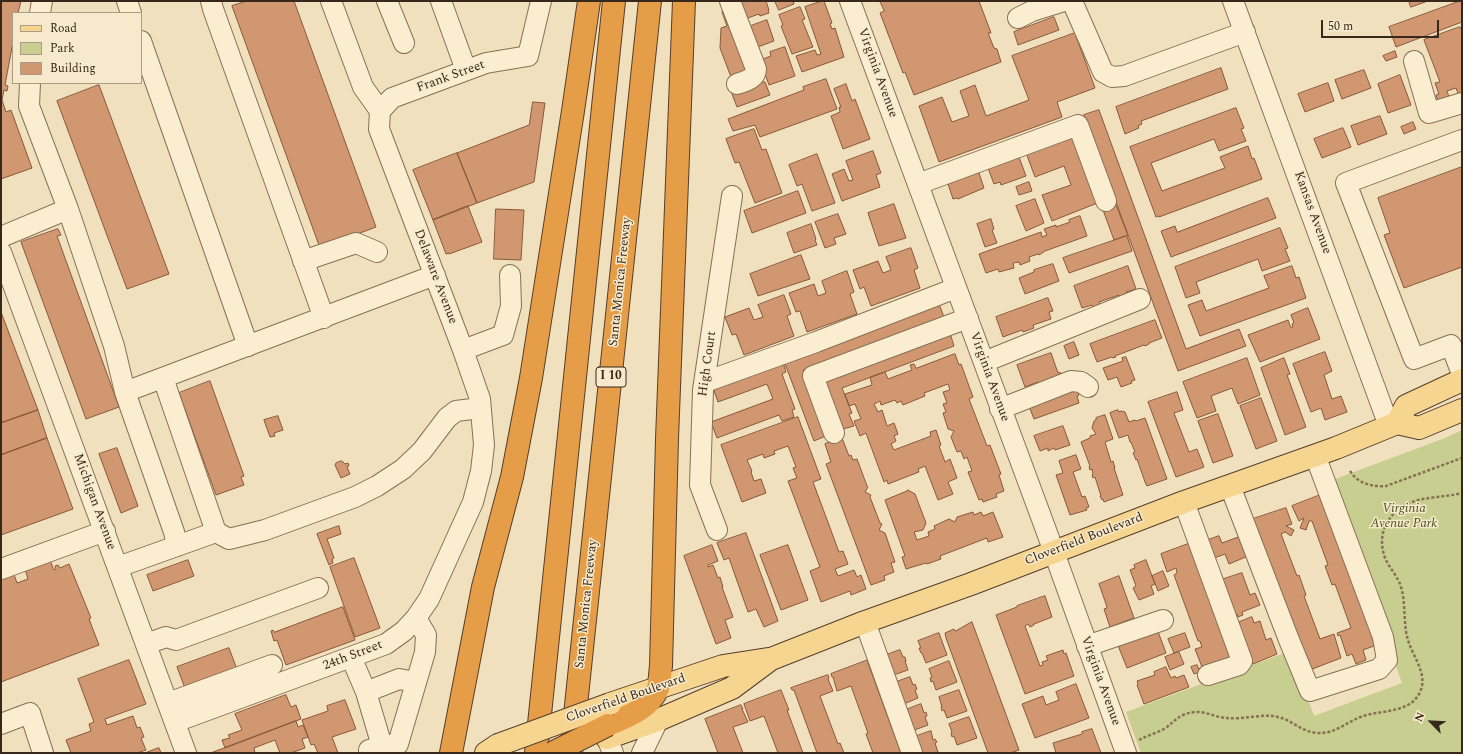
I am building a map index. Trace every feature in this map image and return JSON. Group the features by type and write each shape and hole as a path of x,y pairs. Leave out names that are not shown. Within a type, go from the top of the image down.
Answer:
{"highway":[{"path":"451,753 483,587 512,477 531,378 589,1"},
{"path":"536,753 614,1"},
{"name":"Santa Monica Freeway","path":"571,753 650,1"},
{"path":"552,753 609,739 653,697 658,687 661,666 667,439 684,1"}],"main road":[{"path":"1462,380 1406,406 1393,425 1419,428 1462,410"},
{"name":"Cloverfield Boulevard","path":"492,749 610,704 723,666 771,659 1184,502 1315,456 1393,425"},
{"name":"Cloverfield Boulevard","path":"558,753 609,739 658,720 732,688 771,659"}],"street":[{"path":"40,12 42,1"},
{"path":"127,1 131,12"},
{"path":"211,1 324,318"},
{"path":"331,1 363,87 380,111"},
{"path":"387,1 404,43"},
{"path":"441,1 466,70"},
{"name":"Frank Street","path":"380,111 392,98 466,70 486,63 528,56 541,1"},
{"path":"730,1 756,69 756,74 754,76 737,84"},
{"name":"Virginia Avenue","path":"850,1 1054,552 1125,750"},
{"path":"1018,18 1032,11 1064,1"},
{"path":"1072,1 1103,72 1112,78 1124,76 1245,32"},
{"name":"Kansas Avenue","path":"1233,1 1393,425"},
{"path":"142,44 248,346"},
{"path":"1414,61 1429,113 1462,103"},
{"path":"30,84 29,106 68,210 114,346 125,392 174,532 177,546"},
{"name":"Delaware Avenue","path":"380,111 379,129 435,275 480,399 484,445"},
{"path":"918,184 1078,125 1106,201"},
{"path":"1462,140 1346,183 1414,360 1451,345 1462,374"},
{"name":"High Court","path":"717,530 700,485 705,382 732,196"},
{"path":"1,236 68,210"},
{"path":"303,261 356,244 377,252"},
{"name":"Michigan Avenue","path":"1,252 186,753"},
{"path":"125,392 435,275"},
{"path":"463,350 503,335 511,306 510,275"},
{"path":"705,382 816,342 956,288"},
{"path":"984,362 1140,299"},
{"path":"834,433 813,376 968,318"},
{"path":"163,378 216,532 229,539 265,530 355,497 377,486 403,469 422,451 447,418 456,411 480,408"},
{"path":"1000,409 1072,381 1081,382 1088,387"},
{"name":"24th Street","path":"174,722 386,644 404,631 416,618 429,599 472,502 481,471 484,445"},
{"path":"1230,486 1286,633 1310,691 1379,670 1387,660 1383,637 1315,456"},
{"path":"1184,502 1242,661 1239,664 1208,674"},
{"path":"1,569 105,531"},
{"path":"118,567 216,532"},
{"path":"146,644 166,637 176,640 318,588"},
{"path":"352,657 366,692 370,751 398,744 425,652 426,635 416,618"},
{"path":"1087,646 1163,620"},
{"path":"865,622 912,753"},
{"path":"168,703 272,665"},
{"path":"243,676 250,694"},
{"path":"366,692 399,679 416,682"},
{"path":"1,724 30,714 43,753"},
{"path":"642,753 658,720"}],"path":[{"path":"1350,472 1361,483 1386,486 1462,458"},
{"path":"1125,750 1164,729 1180,715 1196,712 1226,718 1243,719 1276,716 1288,720 1306,731 1325,733 1343,727 1359,717 1400,708 1415,699 1420,692 1423,682 1422,672 1408,642 1400,583 1384,557 1382,542 1384,529 1391,516 1403,506 1422,499 1462,493"}],"green space":[{"name":"Virginia Avenue Park","path":"1462,430 1462,753 1141,753 1126,712 1290,651 1314,716 1402,683 1330,481 1445,438"}],"building":[{"path":"1,1 21,1 18,12 12,12 12,47 5,85 8,86 7,91 4,90 2,100 6,112 11,110 32,168 1,179"},
{"path":"247,1 294,1 376,227 320,248 232,6"},
{"path":"743,1 766,1 769,13 760,16 759,14 745,19 738,3"},
{"path":"775,1 793,1 794,4 779,10"},
{"path":"824,1 832,23 830,24 832,29 835,28 844,57 802,72 796,56 815,50 817,55 821,54 805,7"},
{"path":"880,1 979,1 991,33 988,33 994,48 997,49 1001,62 914,95 905,72 903,73 880,13 884,11"},
{"path":"1409,1 1428,1 1411,7"},
{"path":"1462,1 1462,22 1396,47 1389,27"},
{"path":"800,7 805,19 802,20 813,47 792,54 781,26 783,25 779,15"},
{"path":"731,9 754,69 731,77 720,48 721,28 727,26 722,12"},
{"path":"1054,17 1059,30 1018,45 1014,32"},
{"path":"767,20 774,41 755,48 748,27"},
{"path":"1460,27 1462,31 1462,95 1459,96 1456,88 1447,91 1449,97 1438,101 1436,95 1439,94 1435,83 1440,82 1424,40"},
{"path":"1075,33 1095,88 1057,102 1062,117 939,162 919,106 942,97 952,122 969,116 960,91 975,85 986,116 1029,100 1012,56"},
{"path":"785,47 795,76 769,85 760,60 771,56 770,52"},
{"path":"1395,51 1397,57 1386,61 1383,56"},
{"path":"1221,68 1228,89 1141,121 1142,124 1138,126 1139,128 1125,134 1116,107"},
{"path":"1364,70 1371,88 1342,99 1335,80"},
{"path":"1400,75 1411,105 1388,113 1378,84"},
{"path":"826,79 837,109 760,137 755,125 733,131 728,119 804,90 803,87"},
{"path":"765,82 770,95 737,107 732,94"},
{"path":"1328,83 1334,101 1305,112 1298,94"},
{"path":"846,84 852,101 855,99 870,139 843,149 831,116 840,112 839,107 841,107 834,89"},
{"path":"99,85 169,274 127,289 57,101"},
{"path":"533,102 545,103 534,182 477,203 457,153 529,125"},
{"path":"1236,108 1244,128 1241,129 1246,141 1219,151 1214,139 1151,163 1162,191 1225,168 1220,157 1248,146 1252,159 1254,158 1262,179 1156,217 1130,147"},
{"path":"1099,110 1186,349 1239,329 1246,346 1178,371 1084,115"},
{"path":"1380,116 1387,134 1358,145 1351,126"},
{"path":"1413,122 1416,129 1404,134 1401,127"},
{"path":"1343,128 1351,147 1322,158 1314,139"},
{"path":"754,129 762,150 766,149 782,193 755,203 739,162 735,163 726,139"},
{"path":"1075,134 1100,202 1052,221 1042,195 1071,185 1064,166 1035,177 1025,150"},
{"path":"873,151 881,173 876,175 880,187 842,201 832,174 844,169 849,181 853,180 846,161"},
{"path":"457,153 477,203 433,220 413,170"},
{"path":"817,154 835,203 812,211 802,184 797,186 789,165"},
{"path":"1019,157 1026,176 1001,185 1000,182 994,184 988,168"},
{"path":"1462,167 1462,267 1404,288 1384,235 1390,233 1378,198"},
{"path":"978,170 984,188 958,199 953,199 947,181"},
{"path":"1029,182 1032,191 1019,195 1016,187"},
{"path":"798,191 806,213 752,233 744,211"},
{"path":"1268,198 1276,218 1171,257 1161,231 1175,226 1177,232"},
{"path":"1035,199 1044,223 1026,231 1016,206"},
{"path":"894,204 906,238 879,246 868,213"},
{"path":"1116,205 1128,235 1114,240 1103,210"},
{"path":"468,206 482,242 446,254 433,220"},
{"path":"496,209 524,210 521,260 494,259"},
{"path":"838,214 846,234 834,238 836,244 825,248 815,222"},
{"path":"1080,216 1087,236 1045,251 1039,255 1029,257 1030,261 1020,265 1019,262 1013,263 1014,268 999,272 998,269 986,273 979,254 1041,232 1042,237 1047,235 1044,229 1070,222 1069,220"},
{"path":"991,219 994,229 992,230 997,243 985,247 977,224"},
{"path":"811,224 817,245 794,253 787,233"},
{"path":"1280,228 1288,248 1285,249 1290,261 1262,271 1258,259 1196,282 1200,293 1186,298 1175,267"},
{"path":"58,229 61,235 57,236 119,407 86,419 21,242"},
{"path":"1127,236 1132,251 1069,273 1063,258"},
{"path":"911,248 918,268 914,270 920,288 871,306 864,287 860,289 853,270 878,261 883,273 891,270 886,257"},
{"path":"801,255 810,279 758,296 750,274"},
{"path":"1053,264 1059,281 1025,294 1019,278 1034,272 1034,270"},
{"path":"1128,266 1136,289 1126,292 1127,295 1120,298 1119,295 1099,302 1101,305 1093,308 1092,305 1082,308 1074,286"},
{"path":"1292,266 1296,278 1299,277 1306,298 1200,336 1188,305 1202,300 1206,311 1269,288 1264,276"},
{"path":"847,271 854,292 850,294 857,314 807,332 800,311 796,312 789,293 814,284 818,296 826,293 822,281"},
{"path":"784,295 791,314 787,316 794,336 744,355 736,334 732,335 725,317 749,308 754,320 763,317 758,305"},
{"path":"1048,298 1053,311 1049,312 1051,319 1033,325 1034,328 1023,332 1022,330 1003,337 996,317"},
{"path":"939,304 944,317 803,370 828,435 814,441 784,361"},
{"path":"1308,308 1320,339 1260,362 1248,335 1288,320 1291,328 1293,327 1292,324 1294,323 1291,315"},
{"path":"1,312 38,410 1,423"},
{"path":"1155,320 1162,338 1145,346 1144,345 1115,356 1116,357 1097,362 1090,344"},
{"path":"950,333 954,346 842,388 852,413 849,414 854,426 843,429 823,380"},
{"path":"1074,342 1079,355 1069,359 1064,346"},
{"path":"1325,352 1332,371 1324,375 1332,399 1341,396 1347,412 1325,420 1321,408 1311,412 1293,364"},
{"path":"1051,353 1058,373 1060,372 1061,376 1051,377 1053,383 1041,387 1038,382 1025,387 1017,365"},
{"path":"955,354 959,365 961,364 973,397 969,399 987,446 990,445 1001,474 999,475 1004,491 996,494 997,497 983,502 982,499 979,500 968,472 972,471 967,457 964,459 961,451 957,452 951,437 954,431 948,429 943,413 946,412 943,404 947,403 943,392 950,390 948,384 924,393 925,396 903,405 901,401 897,403 895,400 881,405 880,401 874,404 878,412 882,410 887,426 894,423 898,434 894,436 896,441 891,444 894,450 931,436 930,432 936,430 941,445 939,446 945,462 950,459 957,478 948,482 953,494 938,500 925,466 918,469 919,472 888,484 887,480 884,482 866,433 860,436 854,421 861,419 855,404 849,406 845,394 872,385 870,377 885,372 888,379 912,370 910,365 914,364 916,368"},
{"path":"1126,357 1135,380 1131,381 1132,383 1121,387 1117,377 1108,380 1103,368 1123,361 1122,358"},
{"path":"1247,358 1260,395 1238,404 1232,388 1211,396 1216,411 1197,418 1183,382"},
{"path":"1284,358 1290,374 1287,375 1306,427 1285,435 1261,368"},
{"path":"783,362 786,372 782,374 795,409 792,410 794,417 782,421 779,415 717,438 711,422 773,399 767,384 718,402 713,388"},
{"path":"210,381 244,476 241,477 244,485 216,495 179,393"},
{"path":"1077,389 1079,403 1034,419 1027,401"},
{"path":"1177,392 1183,410 1174,413 1189,452 1197,449 1204,467 1176,477 1148,402"},
{"path":"1261,398 1277,441 1256,449 1240,406"},
{"path":"38,410 47,438 1,455 1,423"},
{"path":"1118,410 1119,412 1125,412 1129,422 1145,418 1167,479 1147,486 1137,459 1136,460 1133,453 1135,452 1128,435 1119,438 1110,413"},
{"path":"1218,414 1233,456 1213,463 1198,421"},
{"path":"1105,415 1113,439 1105,442 1111,462 1113,461 1123,495 1104,502 1100,496 1095,477 1093,478 1092,469 1090,470 1090,466 1081,442 1096,434 1092,428 1094,421 1096,418"},
{"path":"278,416 283,430 274,433 275,436 270,437 264,420"},
{"path":"798,417 821,479 813,482 839,552 843,551 848,564 835,569 838,576 854,570 857,577 861,575 866,589 851,595 850,591 821,602 810,571 820,567 788,481 797,478 793,468 796,467 788,446 774,451 775,454 764,458 763,454 747,460 752,471 754,481 761,479 766,493 742,502 721,445"},
{"path":"1063,426 1070,445 1055,450 1054,448 1048,451 1048,448 1040,451 1034,436"},
{"path":"47,438 73,509 1,535 1,455"},
{"path":"842,438 849,456 851,455 853,460 857,459 868,487 865,492 871,495 870,497 880,523 882,524 879,530 885,533 895,562 891,563 894,572 884,576 885,580 871,585 826,464 831,462 825,444"},
{"path":"117,448 138,506 121,513 99,454"},
{"path":"1076,455 1081,469 1073,472 1082,497 1085,496 1089,507 1086,508 1087,510 1070,515 1056,475 1063,473 1059,461"},
{"path":"342,461 345,464 348,463 349,466 347,467 350,474 341,478 335,465 336,463"},
{"path":"908,490 915,494 926,523 923,530 914,532 917,540 929,536 928,532 935,529 934,526 949,519 955,522 957,517 973,512 974,515 981,512 983,516 993,512 1003,537 988,542 987,538 940,556 941,559 906,569 902,557 905,556 885,500"},
{"path":"1328,492 1382,643 1363,650 1366,660 1356,664 1352,654 1347,656 1340,635 1338,636 1337,633 1351,628 1335,584 1332,585 1325,566 1328,565 1312,521 1309,521 1306,530 1300,528 1304,518 1299,521 1292,506"},
{"path":"1286,508 1292,524 1286,526 1294,530 1291,536 1285,532 1281,534 1297,576 1299,575 1306,595 1304,596 1320,639 1334,634 1341,658 1307,671 1250,520"},
{"path":"339,526 341,534 327,539 334,558 332,559 333,563 329,565 317,534"},
{"path":"746,533 778,621 764,627 756,609 748,612 729,558 724,560 717,543"},
{"path":"1219,536 1222,543 1241,536 1248,556 1229,564 1225,554 1209,560 1203,542"},
{"path":"1196,541 1236,655 1202,667 1195,649 1202,647 1200,641 1198,641 1174,575 1177,573 1176,568 1167,572 1161,554"},
{"path":"712,545 718,561 708,565 708,567 713,565 718,578 720,577 733,617 725,620 731,638 716,644 684,556"},
{"path":"788,545 808,600 781,610 760,555"},
{"path":"354,558 380,628 355,637 330,567"},
{"path":"50,560 54,570 56,569 55,566 58,565 60,568 69,564 91,618 89,619 99,645 1,682 1,573 12,569 17,583 28,579 25,569"},
{"path":"188,560 194,576 153,591 147,575"},
{"path":"1146,560 1155,584 1151,586 1154,594 1139,600 1133,588 1136,586 1130,570 1135,568 1134,565"},
{"path":"1163,571 1169,586 1158,591 1152,576"},
{"path":"1242,573 1250,595 1255,593 1260,605 1242,612 1243,615 1238,617 1237,614 1235,615 1221,580"},
{"path":"1119,576 1134,618 1110,627 1104,609 1107,608 1106,604 1099,584"},
{"path":"1045,596 1052,617 1030,627 1028,624 1025,626 1040,666 1043,665 1042,662 1048,660 1046,656 1063,650 1064,654 1066,653 1074,676 1025,694 996,615"},
{"path":"343,607 355,640 286,665 277,640 274,641 271,631 273,630 274,632"},
{"path":"1252,617 1254,623 1260,621 1266,640 1271,638 1277,654 1253,664 1237,623"},
{"path":"972,622 1019,750 1010,753 988,753 946,638 945,633 954,629 955,631"},
{"path":"1157,629 1166,653 1127,668 1117,643"},
{"path":"939,633 947,655 926,663 919,648 921,648 918,641"},
{"path":"1185,633 1190,647 1174,653 1168,639"},
{"path":"229,648 238,672 186,691 177,667"},
{"path":"900,650 903,657 905,657 908,670 888,677 881,657"},
{"path":"1179,652 1184,664 1170,670 1165,657"},
{"path":"129,660 146,704 105,719 107,725 133,716 137,728 140,727 144,737 141,738 146,750 137,753 71,753 66,740 91,731 89,724 94,722 78,679"},
{"path":"868,660 901,753 873,753 866,734 868,733 851,686 837,691 832,677 831,674"},
{"path":"949,661 957,682 936,690 933,681 931,682 930,678 932,677 929,669"},
{"path":"1197,665 1200,672 1194,674 1191,667"},
{"path":"1166,667 1171,678 1184,675 1189,687 1144,704 1137,681 1155,675 1154,672"},
{"path":"828,675 833,691 820,696 838,744 840,743 844,753 817,753 794,690 791,688"},
{"path":"910,677 913,685 915,684 917,689 915,690 918,698 899,706 891,684"},
{"path":"1076,684 1089,718 1035,738 1022,704 1043,696 1046,705 1059,700 1056,692"},
{"path":"781,690 803,753 778,753 764,716 750,721 744,704"},
{"path":"959,690 967,711 947,718 944,710 942,711 939,697"},
{"path":"286,695 291,707 296,705 301,719 225,748 222,740 230,738 228,735 242,730 235,714"},
{"path":"345,700 356,729 332,737 338,753 318,753 314,744 311,745 302,720 328,711 327,706"},
{"path":"921,704 924,713 926,712 927,716 925,717 928,725 909,732 901,712"},
{"path":"741,705 748,722 733,727 743,753 718,753 705,719"},
{"path":"969,717 977,738 957,745 954,736 952,737 949,724"},
{"path":"296,721 298,727 303,725 308,737 302,739 305,748 291,753 280,753 275,740 254,748 255,753 211,753"},
{"path":"1092,729 1101,753 1056,753 1053,743 1082,734 1082,732"},
{"path":"931,731 933,740 935,739 937,742 935,743 938,752 916,753 911,738"},
{"path":"159,748 161,753 145,753"}]}
